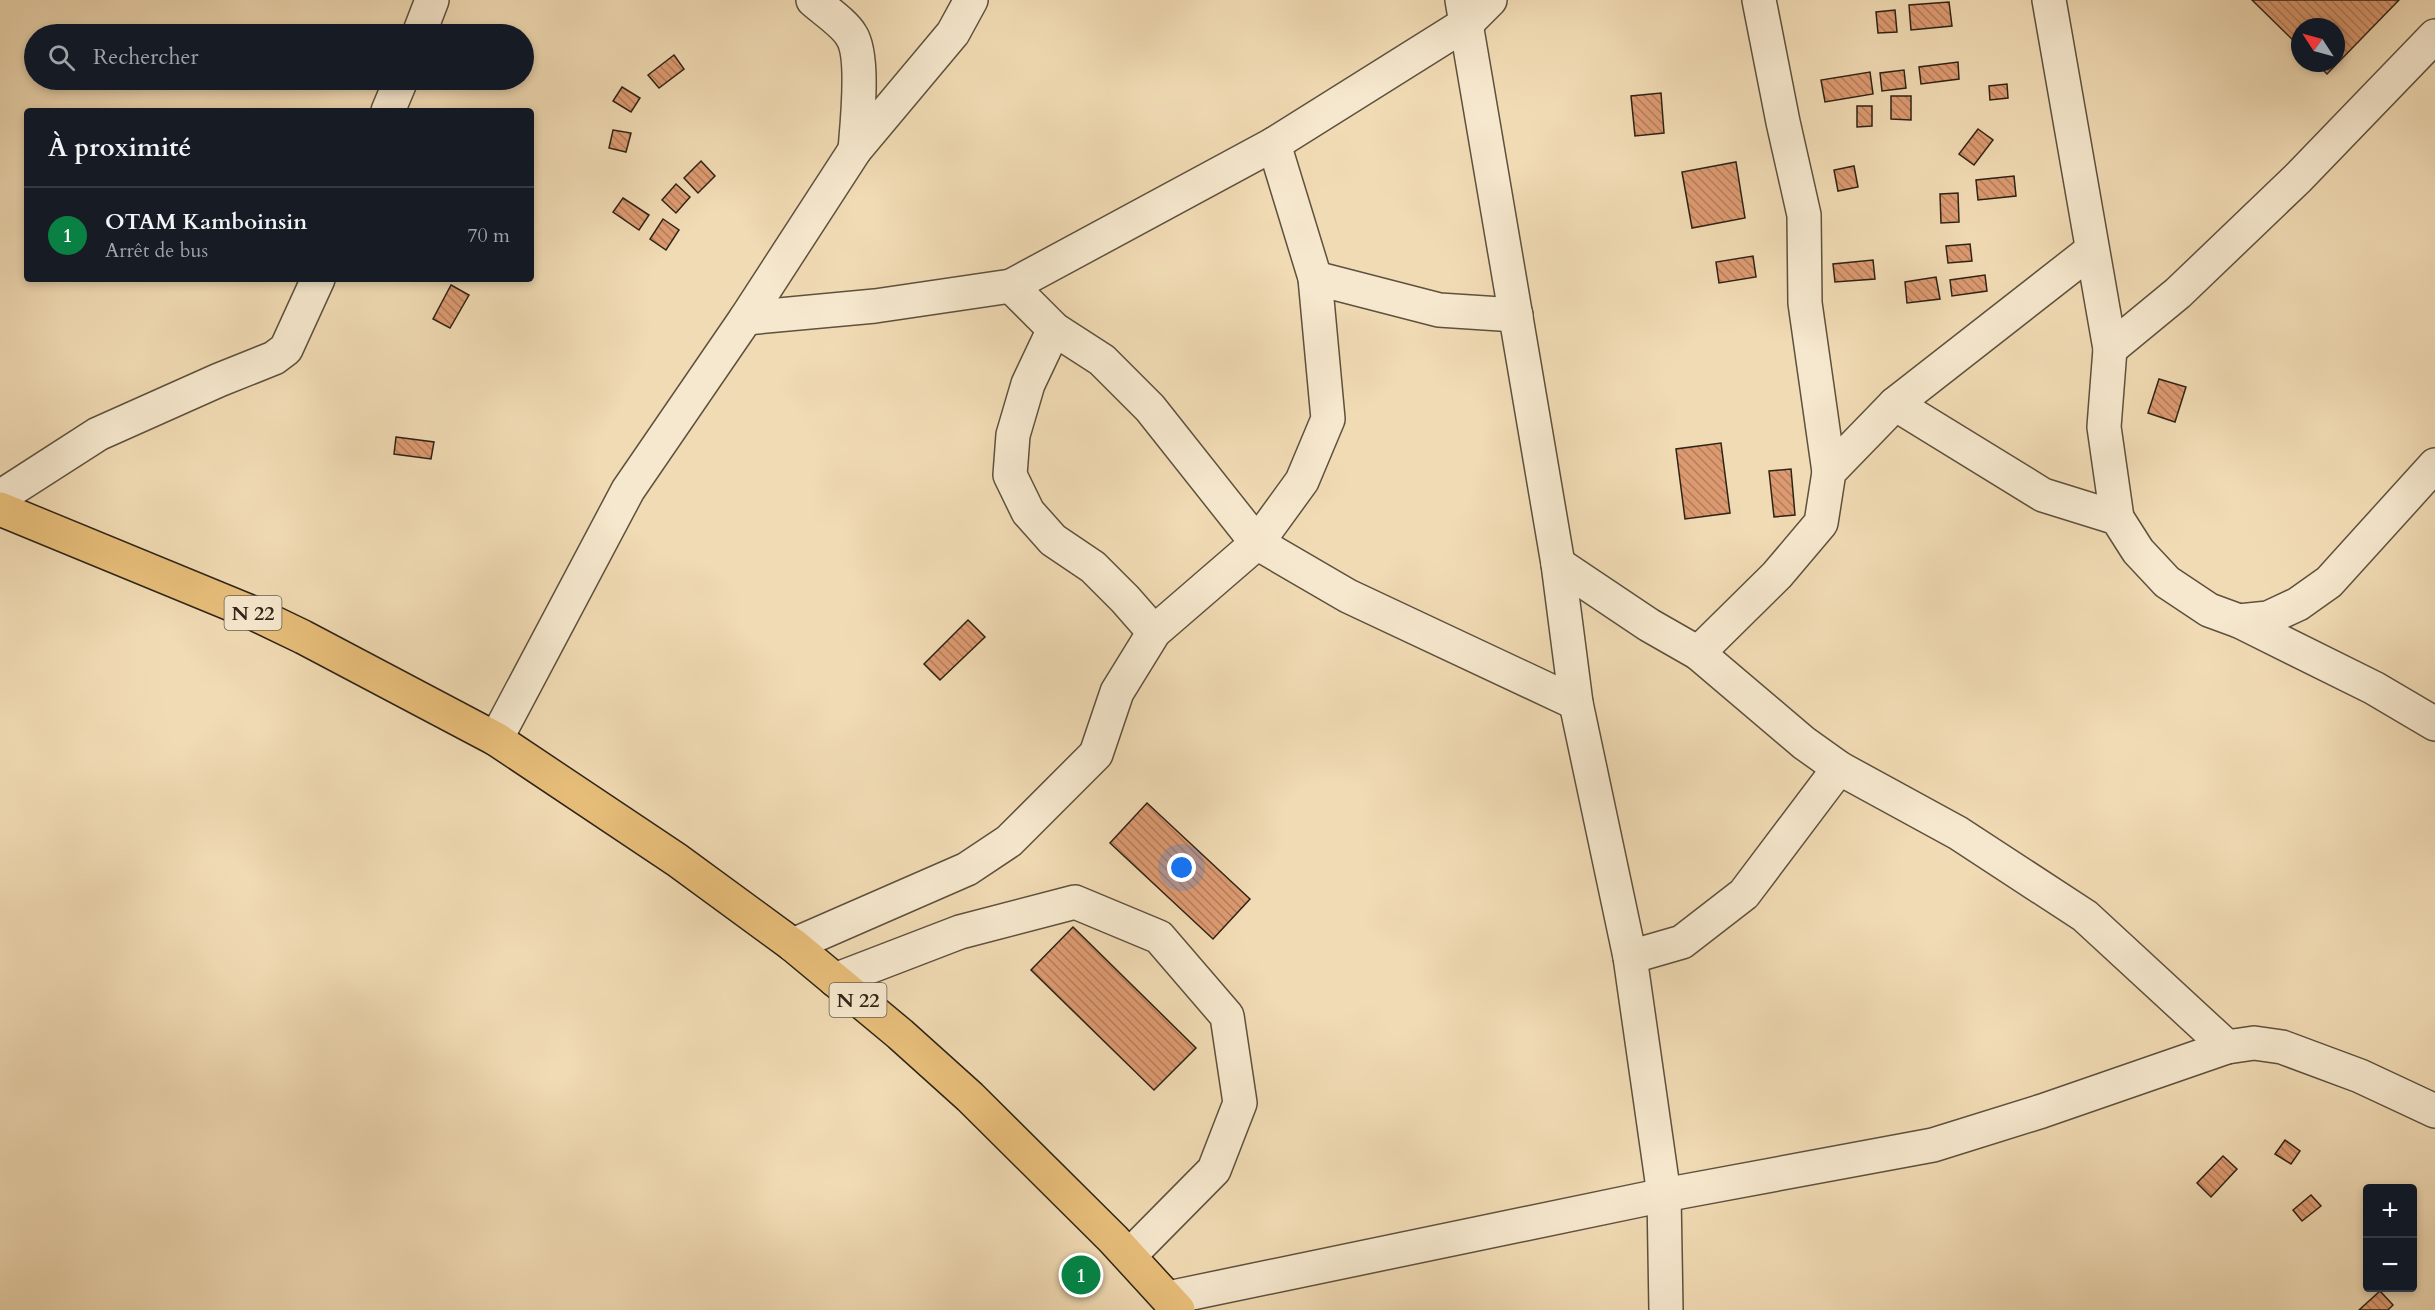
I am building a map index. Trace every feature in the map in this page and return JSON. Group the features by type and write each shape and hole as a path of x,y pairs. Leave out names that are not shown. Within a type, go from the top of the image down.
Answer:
{"main road":[{"name":"N 22","path":"0,509 253,613 303,637 496,740 677,860 793,945 970,1097 1129,1256 1173,1304"}],"street":[{"path":"423,24 432,0"},
{"path":"813,0 852,35 857,61 858,90 855,150"},
{"path":"496,740 628,490 746,318 855,150 953,33 971,0"},
{"path":"746,318 875,306 1011,286 1274,144 1464,12 1490,0"},
{"path":"1698,653 1777,575 1821,523 1829,472 1805,303 1804,215 1759,0"},
{"path":"2049,0 2110,349 2104,427 2117,518 2138,551 2167,582 2208,610 2239,621 2374,688 2435,724"},
{"path":"1464,12 1558,564 1576,703 1630,957 1664,1196 1665,1310"},
{"path":"2110,349 2195,277 2298,178 2435,36"},
{"path":"389,108 397,90"},
{"path":"793,945 967,869 1009,841 1096,754 1117,692 1154,632 1257,543 1302,481 1328,419 1315,278 1274,144"},
{"path":"1829,472 1895,404 2092,250"},
{"path":"1315,278 1439,310 1516,315"},
{"path":"0,497 98,434 274,358 286,349 317,282"},
{"path":"1011,286 1054,329 1101,360 1150,408 1257,543 1348,596 1576,703"},
{"path":"1054,329 1028,384 1013,435 1010,475 1028,512 1053,540 1093,567 1154,632"},
{"path":"1895,404 2043,495 2117,518"},
{"path":"2239,621 2268,618 2298,604 2329,582 2435,465"},
{"path":"1558,564 1649,625 1698,653 1804,743 1839,768 1958,833 2085,916 2227,1047"},
{"path":"1630,957 1682,942 1744,894 1839,768"},
{"path":"835,980 960,932 1075,902 1159,937 1227,1016 1240,1103 1214,1170 1129,1256"},
{"path":"1173,1304 1664,1196 1933,1145 2042,1111 2227,1047 2254,1043 2282,1047 2360,1076 2435,1111"}],"building":[{"path":"2252,0 2399,0 2345,56 2345,18 2291,18 2291,38"},
{"path":"1949,2 1952,26 1911,30 1909,5"},
{"path":"1895,10 1897,32 1878,33 1876,12"},
{"path":"674,55 684,69 659,88 648,75"},
{"path":"1958,62 1959,79 1921,84 1919,67"},
{"path":"1904,70 1906,88 1882,91 1880,73"},
{"path":"1870,72 1873,94 1825,102 1821,80"},
{"path":"2007,84 2008,98 1990,100 1989,86"},
{"path":"622,87 640,98 631,112 613,101"},
{"path":"1661,93 1664,133 1635,136 1631,96"},
{"path":"1891,96 1911,96 1911,120 1891,119"},
{"path":"1857,106 1872,106 1872,126 1857,127"},
{"path":"1978,129 1993,140 1974,165 1959,154"},
{"path":"613,130 631,133 626,152 609,148"},
{"path":"701,161 715,176 698,193 684,178"},
{"path":"1736,162 1745,218 1692,228 1682,172"},
{"path":"1854,166 1858,187 1838,191 1834,170"},
{"path":"2014,176 2016,196 1978,200 1976,180"},
{"path":"676,184 690,197 676,213 662,200"},
{"path":"1958,193 1959,222 1941,223 1940,194"},
{"path":"623,198 649,215 639,230 613,212"},
{"path":"663,219 679,230 666,250 650,239"},
{"path":"1970,244 1972,261 1948,263 1946,246"},
{"path":"1753,256 1756,277 1719,283 1716,262"},
{"path":"1873,260 1875,279 1835,282 1833,264"},
{"path":"1985,275 1987,291 1952,296 1950,280"},
{"path":"1936,277 1940,299 1907,303 1905,282"},
{"path":"451,285 469,295 450,328 433,319"},
{"path":"2159,379 2186,387 2175,422 2148,413"},
{"path":"396,437 434,442 431,459 394,454"},
{"path":"1721,443 1730,513 1685,519 1676,449"},
{"path":"1791,469 1795,515 1774,517 1769,471"},
{"path":"968,620 985,637 940,680 924,664"},
{"path":"1147,803 1250,899 1213,939 1110,843"},
{"path":"1073,927 1196,1048 1154,1090 1031,970"},
{"path":"2285,1140 2300,1151 2291,1164 2275,1154"},
{"path":"2223,1156 2237,1169 2211,1197 2197,1183"},
{"path":"2311,1195 2321,1206 2302,1221 2293,1210"},
{"path":"2379,1292 2393,1305 2388,1310 2359,1310"}],"place":[{"name":"OTAM Kamboinsin","path":"1081,1275"}]}
